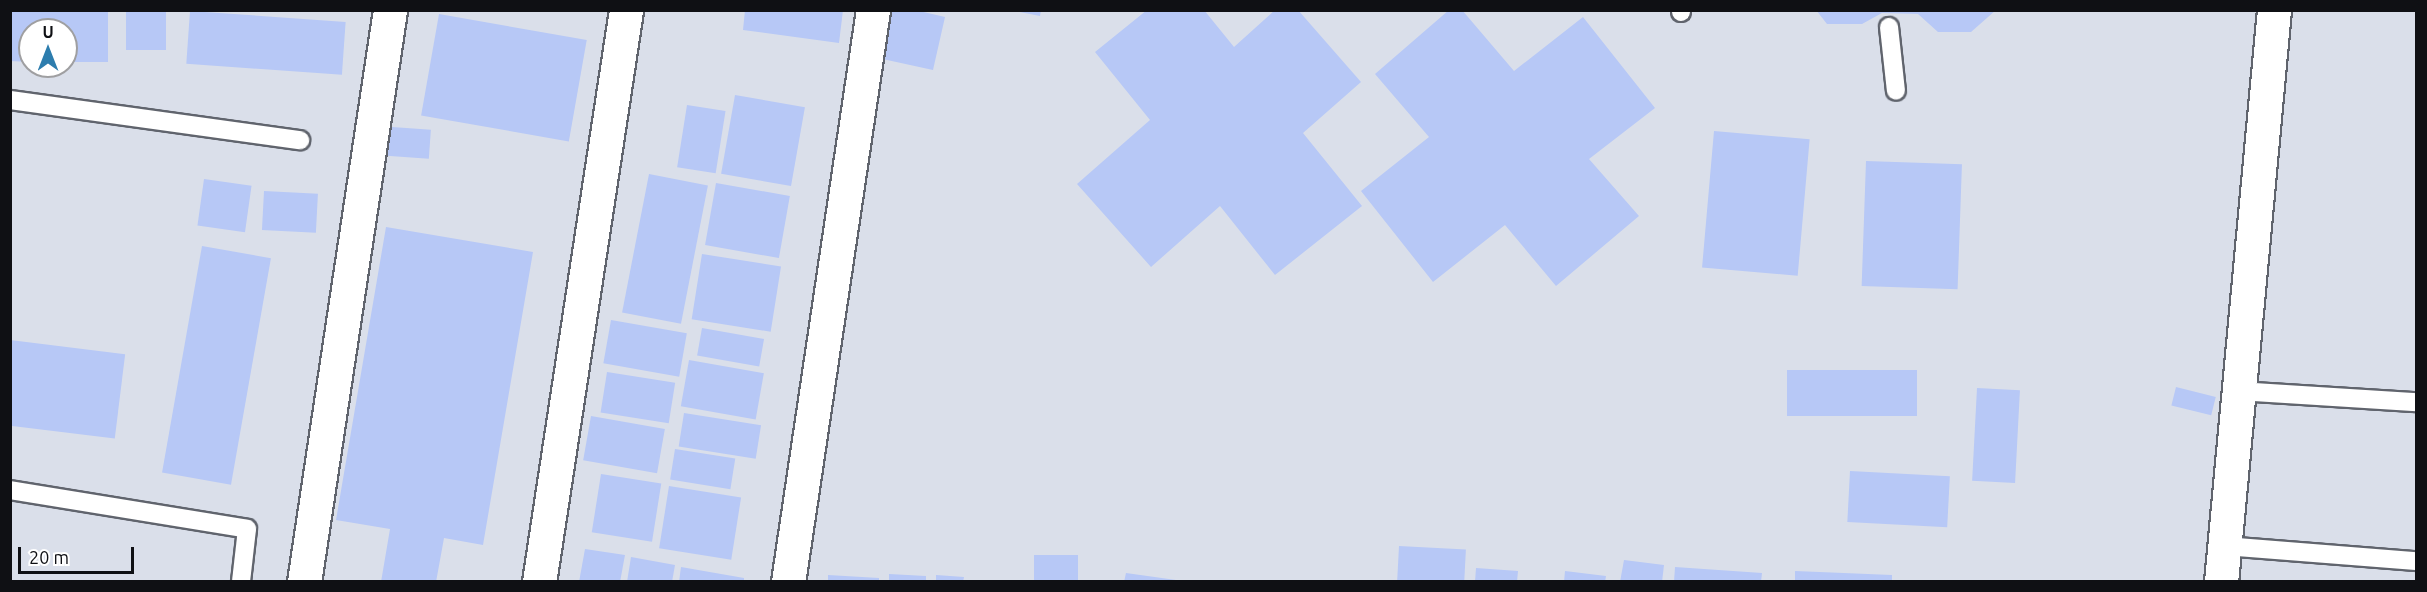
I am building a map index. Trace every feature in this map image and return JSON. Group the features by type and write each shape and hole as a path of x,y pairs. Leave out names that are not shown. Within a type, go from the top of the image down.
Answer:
{"street":[{"path":"304,582 390,10"},
{"path":"539,582 626,10"},
{"path":"788,582 873,10"},
{"path":"2221,582 2274,10"}],"lane":[{"path":"1889,27 1896,91"},
{"path":"10,100 300,140"},
{"path":"2239,391 2416,402"},
{"path":"10,490 247,530 241,582"},
{"path":"2224,546 2416,561"}],"building":[{"path":"10,10 108,10 108,62 78,62 78,18 18,18 18,61 10,61"},
{"path":"126,10 166,10 166,50 126,50"},
{"path":"745,10 843,10 839,43 743,30"},
{"path":"889,10 915,10 945,17 933,70 878,58"},
{"path":"1010,10 1041,10 1040,16"},
{"path":"1147,10 1204,10 1234,47 1275,10 1298,10 1361,82 1303,133 1362,206 1275,275 1220,206 1151,267 1077,184 1150,120 1095,52"},
{"path":"1449,10 1462,10 1514,71 1583,17 1655,108 1589,159 1639,216 1556,286 1505,225 1433,282 1361,191 1429,137 1375,74"},
{"path":"1816,10 1996,10 1971,32 1938,32 1918,14 1882,13 1862,24 1827,24"},
{"path":"190,11 346,22 342,75 186,64"},
{"path":"439,14 587,40 569,141 421,115"},
{"path":"735,95 805,107 791,186 721,174"},
{"path":"687,105 726,111 716,173 677,167"},
{"path":"378,126 431,130 429,159 376,155"},
{"path":"1714,131 1810,139 1798,276 1702,267"},
{"path":"1866,161 1962,164 1958,289 1862,286"},
{"path":"649,174 708,185 681,324 622,312"},
{"path":"204,179 252,186 245,232 197,226"},
{"path":"716,183 790,196 779,258 705,245"},
{"path":"264,191 318,194 316,233 262,230"},
{"path":"386,227 533,252 483,545 444,538 436,582 381,582 390,529 336,520"},
{"path":"202,246 271,258 231,485 162,473"},
{"path":"702,254 781,267 771,332 692,319"},
{"path":"611,320 687,333 679,377 603,363"},
{"path":"702,328 764,339 759,367 697,356"},
{"path":"10,340 125,354 115,439 10,426"},
{"path":"689,360 764,373 756,419 681,406"},
{"path":"1787,370 1917,370 1917,416 1787,416"},
{"path":"607,372 675,383 669,423 601,412"},
{"path":"2176,387 2216,397 2211,415 2171,405"},
{"path":"1977,388 2020,390 2015,483 1972,481"},
{"path":"684,413 761,425 756,459 679,447"},
{"path":"591,416 665,429 657,473 583,460"},
{"path":"675,449 735,459 730,489 670,480"},
{"path":"1850,471 1950,476 1947,527 1847,522"},
{"path":"601,474 661,484 652,542 592,532"},
{"path":"669,486 741,497 731,560 659,548"},
{"path":"1399,546 1466,550 1464,582 1397,582"},
{"path":"585,549 625,555 620,582 579,582"},
{"path":"1034,555 1078,555 1078,582 1034,582"},
{"path":"631,557 675,565 672,582 627,582"},
{"path":"1624,560 1664,565 1662,582 1620,582"},
{"path":"681,567 744,578 744,582 679,582"},
{"path":"1675,567 1762,573 1761,582 1674,582"},
{"path":"1476,568 1518,571 1517,582 1475,582"},
{"path":"1565,571 1606,576 1605,582 1564,582"},
{"path":"1795,571 1892,575 1892,582 1795,582"},
{"path":"1126,573 1176,580 1176,582 1124,582"},
{"path":"889,574 926,576 926,582 889,582"},
{"path":"828,575 879,578 879,582 828,582"},
{"path":"936,575 964,577 963,582 936,582"}]}
